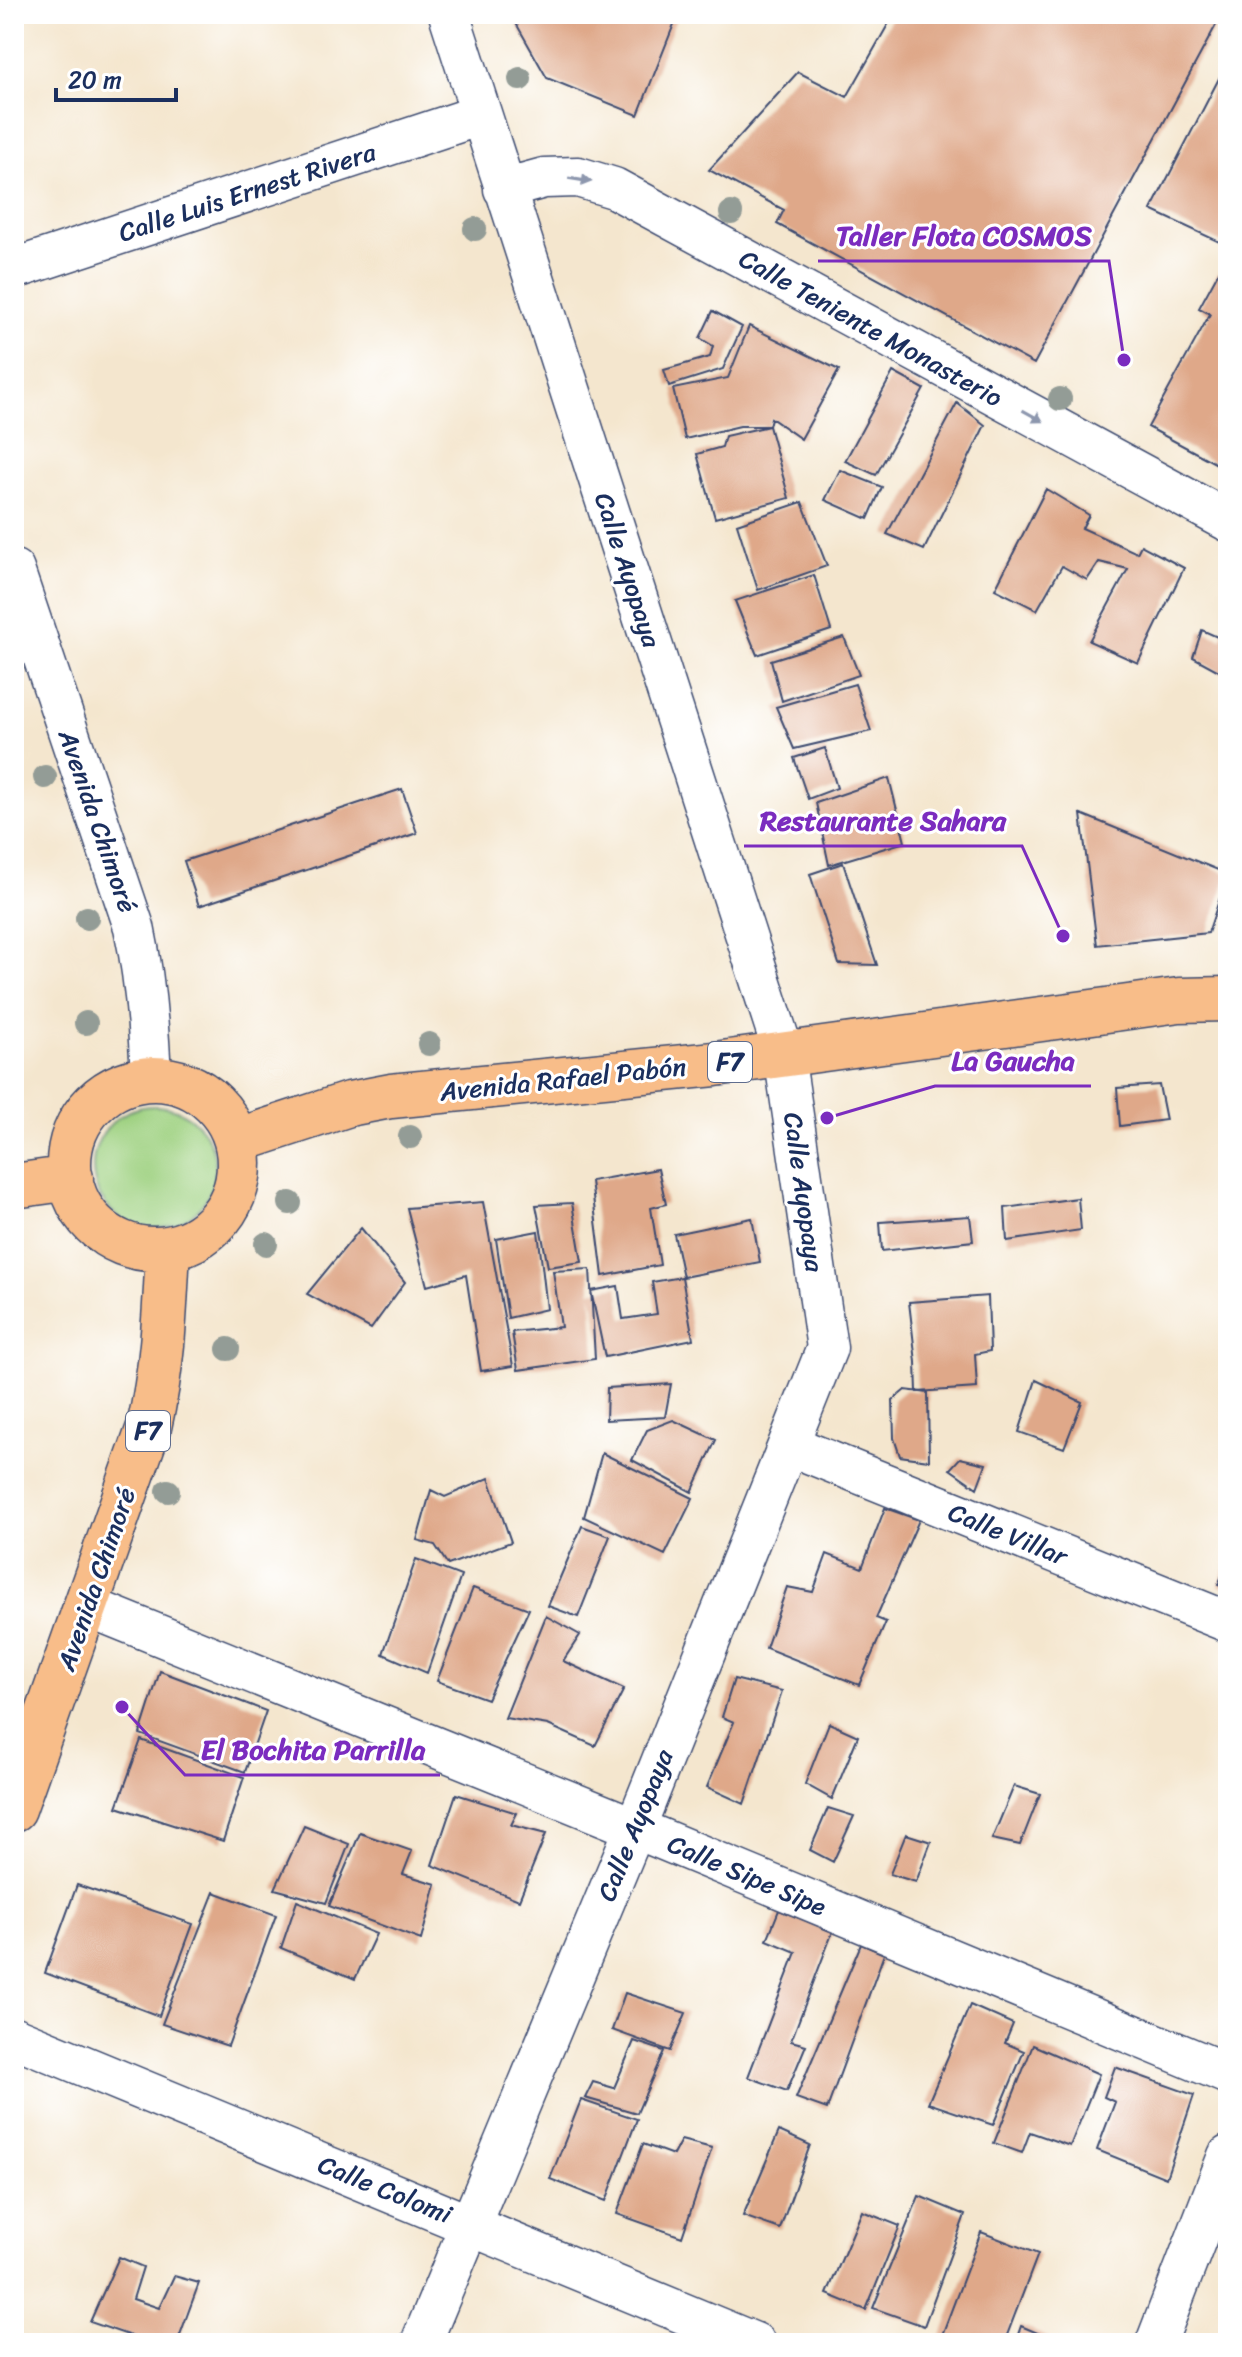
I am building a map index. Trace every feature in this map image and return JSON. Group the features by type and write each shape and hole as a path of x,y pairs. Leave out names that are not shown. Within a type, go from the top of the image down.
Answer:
{"highway":[{"name":"Avenida Rafael Pabón","path":"236,1141 349,1104 391,1096 715,1064 1179,1000 1228,999"},
{"path":"151,1079 179,1082 204,1095 224,1116 236,1141 238,1176 226,1210 215,1224 185,1243 146,1249 124,1244 104,1233 89,1218 77,1199 71,1178 70,1154 77,1131 88,1110 106,1094 127,1083 151,1079"},
{"path":"14,1186 71,1178"},
{"name":"Avenida Chimoré","path":"14,1809 149,1427 159,1385 164,1339 168,1248"}],"street":[{"name":"Calle Ayopaya","path":"421,2343 635,1828 827,1348 784,1054 449,14"},
{"name":"Calle Luis Ernest Rivera","path":"14,269 480,115"},
{"name":"Calle Teniente Monasterio","path":"504,189 544,178 578,177 614,188 1228,521"},
{"name":"Avenida Chimoré","path":"14,570 134,927 148,1009 151,1079"},
{"name":"Calle Villar","path":"789,1445 1228,1622"},
{"name":"Calle Sipe Sipe","path":"87,1606 635,1828 1228,2074"},
{"name":"Calle Colomi","path":"14,2037 755,2343"},
{"path":"1156,2343 1228,2156"}],"green space":[{"path":"154,1106 177,1111 197,1124 210,1144 215,1167 210,1190 197,1210 177,1223 154,1228 131,1223 111,1210 98,1190 93,1167 98,1144 111,1124 131,1111"}],"building":[{"path":"515,14 678,14 638,115 547,78 513,18"},
{"path":"894,14 1222,14 1034,364 777,224 784,210 709,170 798,72 847,97"},
{"path":"1228,61 1228,246 1151,210"},
{"path":"1224,262 1228,264 1228,470 1148,427 1210,314 1199,308"},
{"path":"713,311 742,327 723,369 669,386 664,370 710,357 713,346 700,338"},
{"path":"749,326 839,370 801,439 771,418 769,426 740,426 685,439 673,389 728,378"},
{"path":"893,372 924,389 876,475 845,461"},
{"path":"957,403 985,425 924,550 887,534"},
{"path":"769,426 789,498 715,518 697,454 722,447 725,436"},
{"path":"840,470 882,487 868,519 825,500"},
{"path":"1046,489 1089,515 1082,528 1137,553 1141,545 1184,568 1138,663 1089,641 1128,569 1099,562 1087,580 1062,566 1037,610 995,589"},
{"path":"802,502 827,566 758,590 737,524"},
{"path":"814,575 831,630 757,655 735,601"},
{"path":"1227,620 1228,676 1193,657 1202,630 1222,639"},
{"path":"844,637 859,675 782,701 771,660"},
{"path":"855,684 871,731 794,749 776,707"},
{"path":"825,748 837,788 808,799 794,758"},
{"path":"889,778 905,842 829,865 816,803"},
{"path":"402,789 417,833 199,906 184,861"},
{"path":"1081,814 1228,874 1208,933 1097,945"},
{"path":"843,863 877,965 839,964 810,874"},
{"path":"1159,1085 1166,1120 1120,1126 1117,1088"},
{"path":"658,1169 666,1204 651,1208 660,1265 603,1276 591,1181"},
{"path":"1078,1198 1081,1230 1007,1241 1005,1208"},
{"path":"483,1202 513,1366 481,1371 466,1275 427,1286 407,1208"},
{"path":"572,1203 582,1262 548,1267 536,1205"},
{"path":"970,1216 973,1241 882,1251 880,1222"},
{"path":"752,1218 760,1262 683,1277 674,1234"},
{"path":"361,1228 405,1282 371,1329 307,1294"},
{"path":"538,1231 547,1309 508,1318 496,1239"},
{"path":"590,1269 595,1359 518,1370 512,1332 561,1327 553,1271"},
{"path":"682,1277 693,1339 605,1357 591,1291 618,1286 623,1319 657,1314 652,1282"},
{"path":"988,1296 990,1351 975,1354 977,1388 917,1392 909,1302"},
{"path":"1036,1380 1082,1402 1064,1448 1019,1432"},
{"path":"671,1384 665,1417 606,1420 607,1388"},
{"path":"905,1390 928,1393 929,1460 900,1456 894,1438 893,1400"},
{"path":"673,1420 716,1440 692,1492 632,1460 647,1430"},
{"path":"602,1453 693,1498 665,1555 584,1517"},
{"path":"960,1458 986,1464 977,1488 950,1469"},
{"path":"489,1478 511,1542 448,1565 435,1545 417,1540 431,1490 445,1497"},
{"path":"885,1508 919,1520 876,1618 886,1622 859,1685 766,1648 787,1587 813,1592 827,1554 862,1568"},
{"path":"582,1526 610,1536 578,1617 548,1606"},
{"path":"416,1559 461,1576 427,1673 383,1654"},
{"path":"1228,1562 1228,1589 1218,1585"},
{"path":"473,1588 529,1609 487,1699 437,1681"},
{"path":"546,1616 580,1635 563,1661 624,1689 595,1746 548,1725 505,1718"},
{"path":"160,1671 266,1711 245,1772 140,1734"},
{"path":"734,1679 782,1691 744,1804 707,1787 734,1722 722,1717"},
{"path":"829,1723 858,1736 832,1799 805,1784"},
{"path":"141,1740 244,1777 223,1841 117,1807"},
{"path":"1014,1786 1040,1794 1020,1845 992,1839"},
{"path":"456,1794 517,1813 511,1825 546,1834 519,1900 432,1865"},
{"path":"828,1808 854,1816 833,1862 810,1850"},
{"path":"304,1826 349,1844 326,1903 275,1889"},
{"path":"360,1833 412,1851 403,1874 436,1884 421,1940 329,1906"},
{"path":"906,1834 931,1842 916,1882 890,1874"},
{"path":"77,1885 193,1924 159,2016 45,1973"},
{"path":"214,1892 276,1915 228,2046 162,2024"},
{"path":"297,1901 376,1934 355,1979 281,1948"},
{"path":"779,1910 833,1931 791,2041 806,2045 787,2091 748,2077 796,1952 767,1940"},
{"path":"861,1944 884,1954 827,2109 796,2098"},
{"path":"625,1993 686,2013 670,2051 612,2030"},
{"path":"970,2005 1013,2024 1005,2043 1024,2051 993,2125 928,2103"},
{"path":"634,2041 664,2051 637,2113 585,2098 593,2082 614,2088"},
{"path":"1033,2045 1099,2074 1070,2146 1030,2132 1022,2153 994,2143"},
{"path":"1115,2067 1194,2095 1166,2178 1097,2150 1115,2102 1104,2097"},
{"path":"581,2100 637,2119 606,2201 550,2179"},
{"path":"779,2131 810,2145 780,2229 743,2216"},
{"path":"681,2140 712,2148 682,2237 617,2214 643,2144 673,2155"},
{"path":"919,2196 965,2215 924,2326 873,2308"},
{"path":"862,2211 900,2226 866,2310 827,2294"},
{"path":"981,2232 1038,2254 1004,2343 939,2343"},
{"path":"119,2257 143,2267 133,2299 159,2308 174,2276 199,2283 177,2343 151,2343 90,2322"},
{"path":"1021,2326 1061,2343 1015,2343"}],"place":[{"name":"Taller Flota COSMOS","path":"1124,360"},
{"name":"Restaurante Sahara","path":"1063,936"},
{"name":"La Gaucha","path":"827,1118"},
{"name":"El Bochita Parrilla","path":"122,1707"}]}
